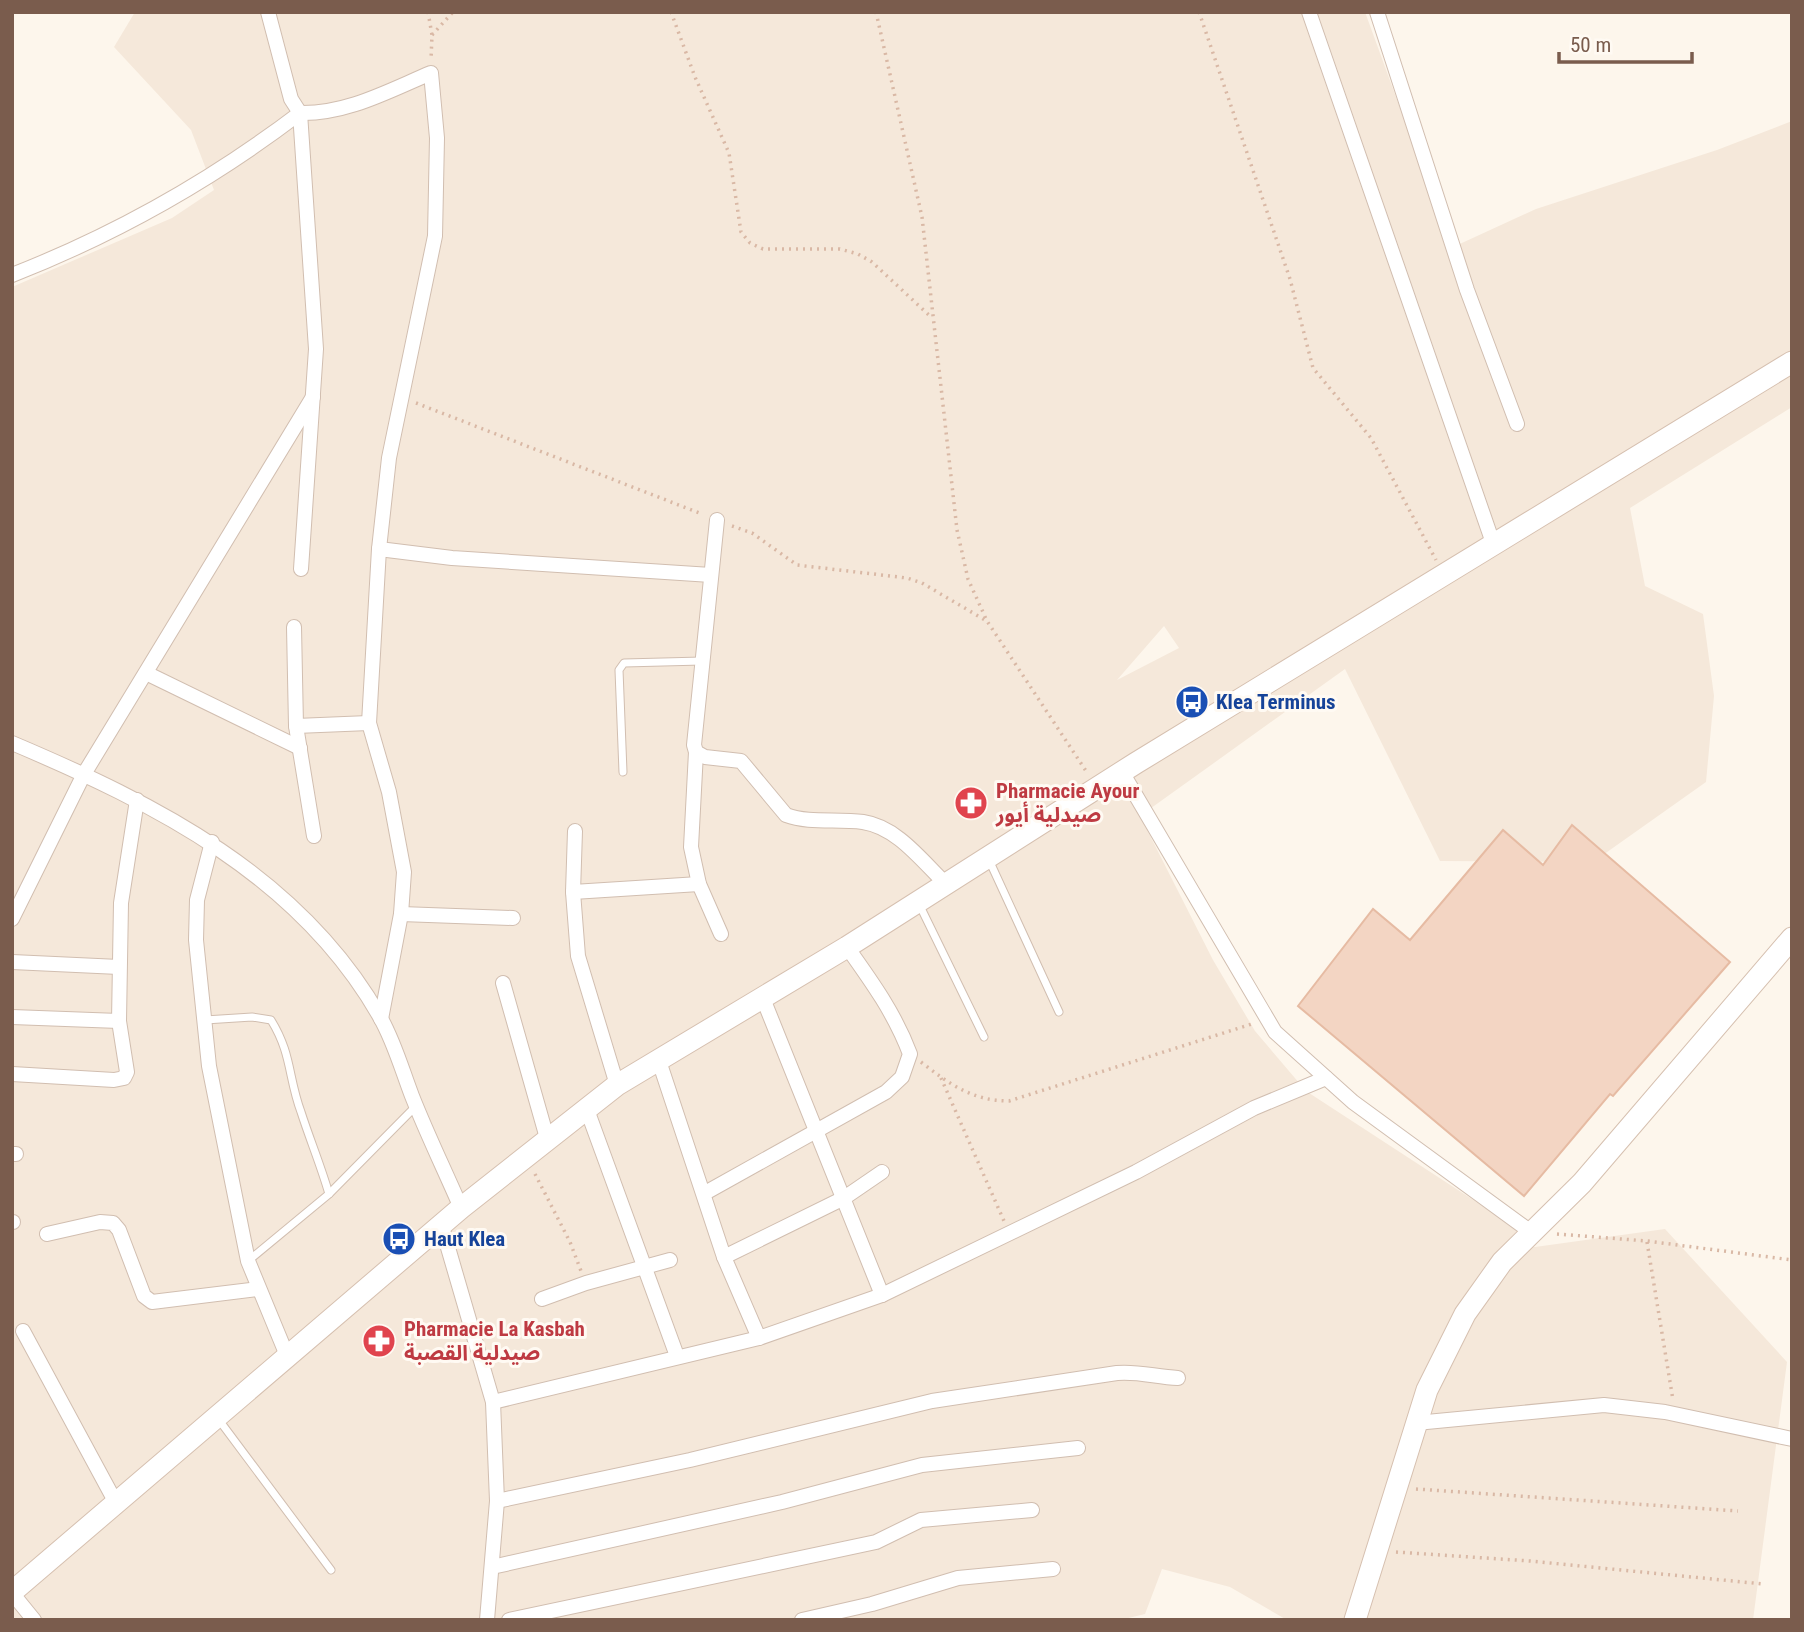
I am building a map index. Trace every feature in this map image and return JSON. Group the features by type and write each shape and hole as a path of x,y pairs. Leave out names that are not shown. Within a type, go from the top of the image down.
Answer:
{"main road":[{"path":"12,1593 461,1208 617,1085 847,947 1097,787 1792,362"},
{"path":"1355,1620 1427,1390 1465,1314 1502,1262 1582,1183 1792,938"}],"street":[{"path":"268,12 291,99 300,113 316,337 301,569"},
{"path":"1309,12 1493,543"},
{"path":"1377,12 1467,290 1517,424"},
{"path":"12,275 70,252 240,159 300,113 323,114 343,109 431,73 437,138 435,236 389,458 379,549 369,723 401,848 404,872 401,914 381,1019"},
{"path":"12,919 84,774 313,397"},
{"path":"717,520 694,745 696,752 691,847 699,884 721,934"},
{"path":"379,549 452,558 711,575"},
{"path":"295,627 296,726 314,836"},
{"path":"145,673 300,748"},
{"path":"296,726 369,723"},
{"path":"12,743 137,800 212,842 315,928 343,961 381,1019 461,1208"},
{"path":"696,752 705,757 741,761 786,815 881,827 902,842 946,884"},
{"path":"1122,772 1275,1032 1353,1102 1531,1232"},
{"path":"12,1074 101,1080 124,1078 128,1068 119,1021 123,872 137,800"},
{"path":"575,831 573,892 582,975 617,1085"},
{"path":"212,842 197,900 197,967 216,1112 247,1261 288,1358"},
{"path":"573,892 699,884"},
{"path":"401,914 513,918"},
{"path":"705,1193 886,1092 902,1077 910,1054 893,1013 847,947"},
{"path":"12,962 119,967"},
{"path":"503,983 547,1138"},
{"path":"762,996 814,1133 844,1198 883,1295"},
{"path":"12,1017 119,1021"},
{"path":"659,1061 724,1256 759,1338"},
{"path":"494,1402 759,1338 883,1295 1136,1172 1254,1108 1326,1078"},
{"path":"586,1108 677,1356"},
{"path":"724,1256 844,1198 882,1172"},
{"path":"47,1234 100,1222 113,1223 120,1230 144,1296 152,1302 258,1289"},
{"path":"442,1227 494,1402 497,1501 487,1620"},
{"path":"542,1299 586,1283 670,1260"},
{"path":"23,1331 116,1503"},
{"path":"497,1501 690,1460 932,1401 1136,1371 1153,1377 1178,1378"},
{"path":"1416,1423 1604,1405 1676,1415 1792,1439"},
{"path":"492,1567 782,1503 922,1465 1078,1448"},
{"path":"509,1620 865,1545 921,1520 1032,1510"},
{"path":"802,1620 872,1604 958,1578 1053,1569"},
{"path":"12,1593 34,1620"}],"lane":[{"path":"622,772 619,670 624,663 702,661"},
{"path":"988,857 1059,1012"},
{"path":"918,902 984,1037"},
{"path":"204,1020 252,1017 271,1020 285,1043 300,1111 317,1153 329,1194"},
{"path":"247,1261 329,1194 416,1106"},
{"path":"217,1418 331,1570"}],"path":[{"path":"428,12 432,35 431,73"},
{"path":"432,35 453,12"},
{"path":"671,12 695,77 729,153 740,232 750,243 763,249 840,249 858,254 872,262 933,319"},
{"path":"876,12 922,217 957,530 968,579 987,621 1097,787"},
{"path":"1199,12 1290,279 1313,368 1371,438 1443,574"},
{"path":"401,397 531,445 751,533 797,565 907,578 922,583 987,621"},
{"path":"910,1054 957,1089 976,1096 1009,1101 1267,1019"},
{"path":"942,1078 1010,1233"},
{"path":"524,1157 543,1186 586,1283"},
{"path":"1531,1232 1647,1241 1792,1260"},
{"path":"1647,1241 1676,1415"},
{"path":"1396,1488 1738,1511"},
{"path":"1377,1551 1530,1561 1763,1584"}],"shaded area":[{"path":"135,12 1365,12 1451,248 1536,209 1717,150 1792,121 1792,407 1630,508 1645,586 1703,614 1714,696 1706,782 1593,862 1440,861 1345,669 1140,816 1213,960 1255,1031 1306,1091 1524,1233 1512,1246 1535,1247 1665,1229 1787,1362 1753,1620 1287,1620 1230,1587 1162,1569 1145,1614 1120,1620 12,1620 12,287 172,218 214,190 191,130 114,47","holes":["1164,626 1179,648 1117,680"]}],"building":[{"path":"1572,825 1730,962 1613,1096 1610,1094 1524,1196 1298,1006 1373,909 1410,940 1503,830 1543,865"}],"place":[{"name":"Klea Terminus","path":"1192,702"},
{"name":"Pharmacie Ayour صيدلية أيور","path":"971,803"},
{"name":"Haut Klea","path":"399,1239"},
{"name":"Pharmacie La Kasbah صيدلية القصبة","path":"379,1341"}]}
